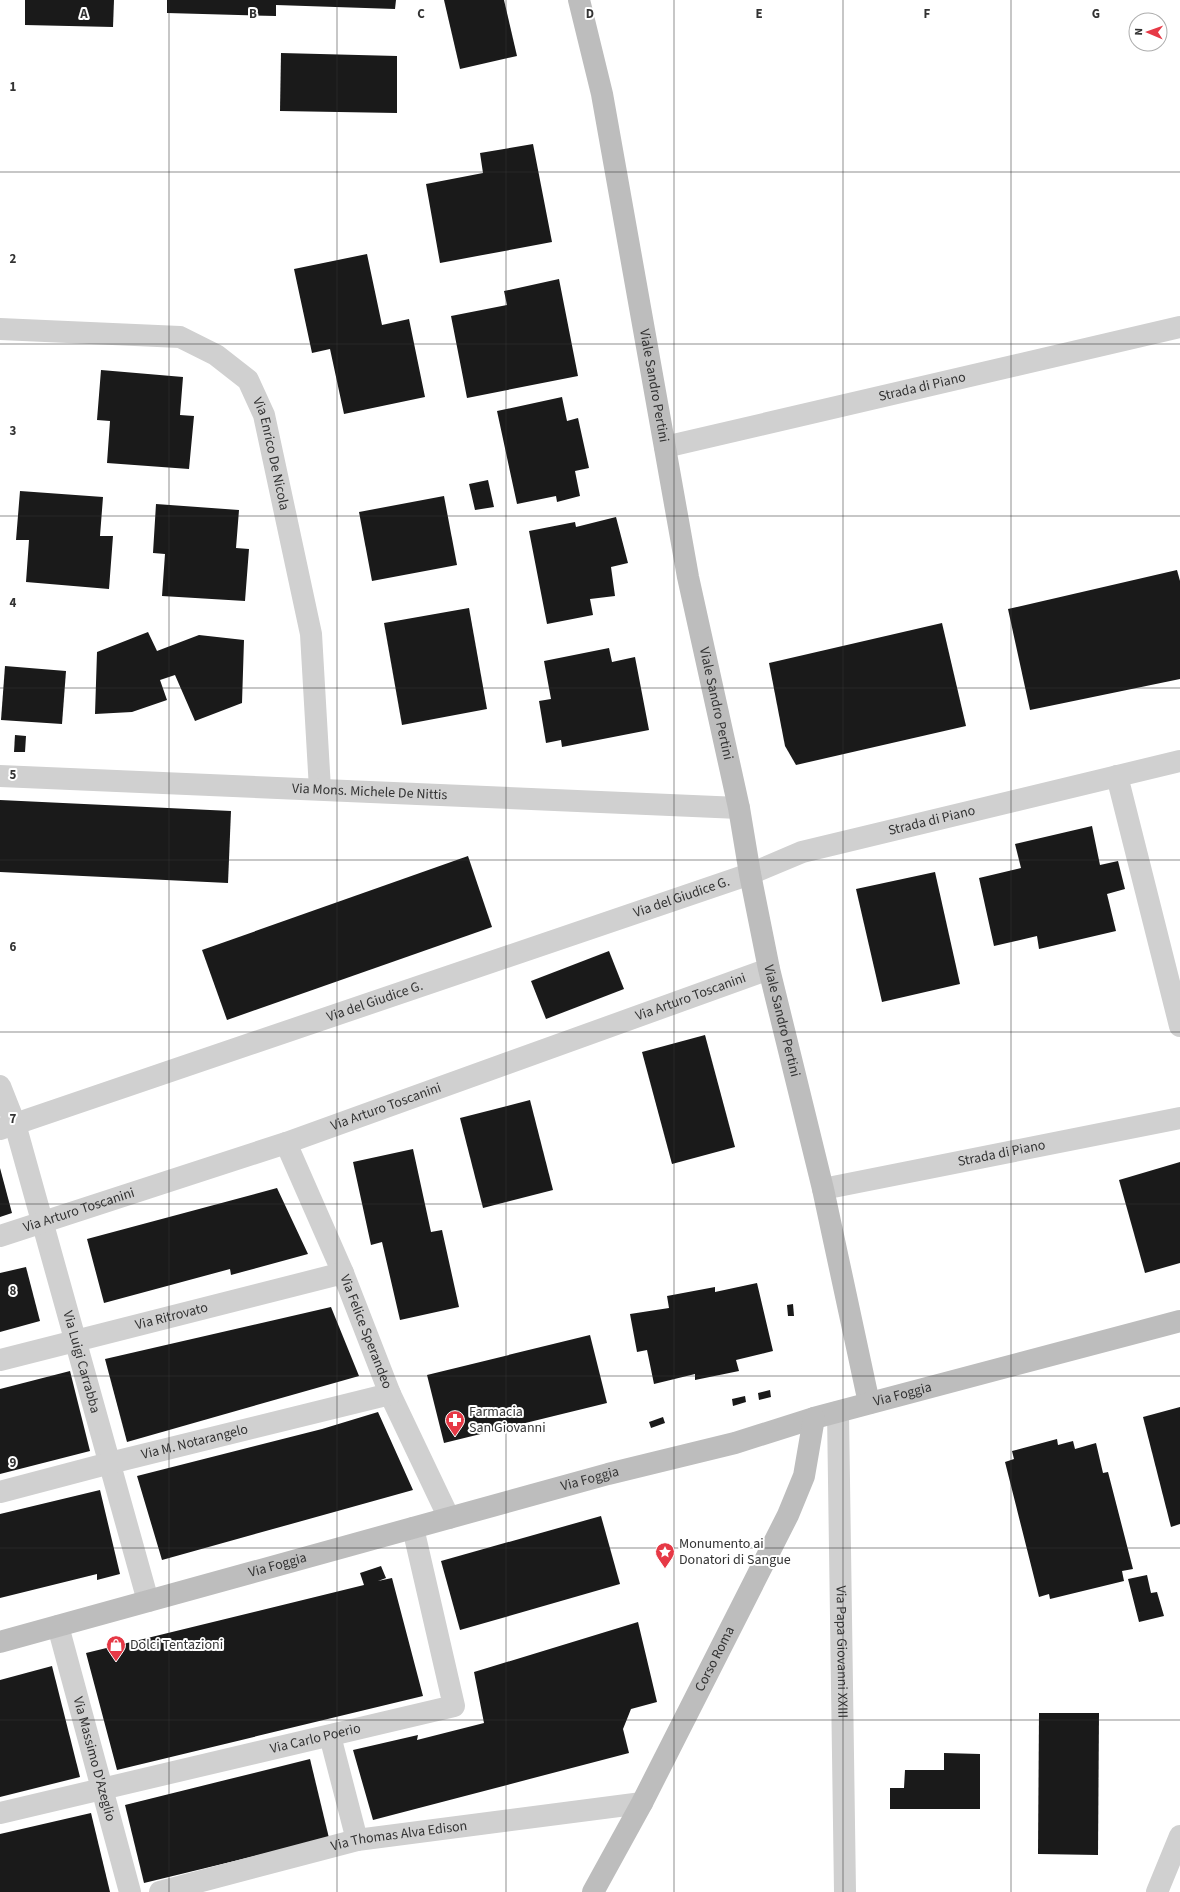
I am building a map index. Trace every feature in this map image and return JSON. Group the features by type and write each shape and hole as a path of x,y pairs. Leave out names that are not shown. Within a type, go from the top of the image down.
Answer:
{"main road":[{"name":"Viale Sandro Pertini","path":"579,0 602,94 688,577 739,808 750,874 769,969 822,1189 869,1403"},
{"name":"Via Foggia","path":"0,1642 608,1474 735,1443 814,1418 1180,1321"},
{"name":"Corso Roma","path":"593,1892 642,1803 788,1515 804,1476 814,1418"}],"street":[{"name":"Strada di Piano","path":"665,447 1180,327"},
{"name":"Via Enrico De Nicola","path":"0,329 180,337 216,355 248,380 264,415 311,634 320,789"},
{"name":"Strada di Piano","path":"750,874 802,852 1180,761"},
{"name":"Via Mons. Michele De Nittis","path":"0,776 739,808"},
{"path":"1117,776 1180,1026"},
{"name":"Via del Giudice G.","path":"8,1126 750,874"},
{"name":"Via Arturo Toscanini","path":"0,1236 286,1144 769,969"},
{"name":"Via Luigi Carrabba","path":"0,1086 8,1126 43,1223 148,1601"},
{"name":"Strada di Piano","path":"822,1189 1180,1118"},
{"name":"Via Felice Sperandeo","path":"286,1144 343,1273 390,1394 449,1518"},
{"name":"Via Ritrovato","path":"0,1360 343,1273"},
{"name":"Via M. Notarangelo","path":"0,1492 110,1463 390,1394"},
{"name":"Via Papa Giovanni XXIII","path":"838,1412 845,1892"},
{"name":"Via Carlo Poerio","path":"0,1813 454,1706 413,1528"},
{"name":"Via Massimo D'Azeglio","path":"58,1626 130,1892"},
{"path":"330,1736 357,1840"},
{"name":"Via Thomas Alva Edison","path":"160,1892 357,1840 642,1803"},
{"path":"1157,1892 1180,1836"}],"building":[{"path":"25,0 114,0 113,27 25,25"},
{"path":"167,0 396,0 395,9 276,5 276,16 167,13"},
{"path":"444,0 504,0 517,56 460,69"},
{"path":"281,53 397,56 397,113 280,111"},
{"path":"533,144 552,242 440,263 426,184 483,173 480,153"},
{"path":"367,254 382,325 409,319 425,397 344,414 330,349 312,353 294,269"},
{"path":"559,279 578,376 467,398 451,316 507,305 504,291"},
{"path":"101,370 183,377 180,415 194,416 189,469 107,463 110,421 97,420"},
{"path":"562,397 567,421 578,418 589,468 575,471 580,496 557,502 556,496 517,504 497,411"},
{"path":"488,480 494,507 475,510 469,484"},
{"path":"20,491 103,497 100,536 113,536 109,589 26,582 29,540 16,540"},
{"path":"444,496 457,565 372,581 359,512"},
{"path":"156,504 239,510 236,548 249,549 245,601 162,596 165,554 153,553"},
{"path":"616,517 628,563 611,567 615,596 590,599 593,615 547,624 529,531 575,522 576,527"},
{"path":"1177,570 1180,581 1180,679 1030,710 1008,609"},
{"path":"469,608 487,709 402,725 384,623"},
{"path":"942,623 966,726 796,765 785,746 769,663"},
{"path":"148,632 157,651 199,635 244,640 242,703 195,721 175,675 160,680 167,700 132,712 95,714 97,652"},
{"path":"609,648 612,662 635,657 649,730 562,747 561,740 546,743 539,701 551,699 544,661"},
{"path":"5,666 66,671 62,724 1,720"},
{"path":"15,735 26,736 25,752 14,752"},
{"path":"0,800 231,811 228,883 0,872"},
{"path":"1092,826 1100,865 1118,861 1125,889 1107,894 1116,931 1039,949 1037,936 994,946 979,878 1021,868 1015,844"},
{"path":"468,856 492,927 227,1020 202,950"},
{"path":"935,872 960,984 882,1002 856,889"},
{"path":"609,951 624,989 546,1019 531,981"},
{"path":"705,1035 735,1147 672,1164 642,1052"},
{"path":"530,1100 553,1190 483,1208 460,1118"},
{"path":"413,1149 431,1232 442,1230 459,1307 400,1320 382,1242 371,1245 353,1162"},
{"path":"1180,1162 1180,1263 1145,1273 1119,1180"},
{"path":"0,1168 12,1213 0,1217"},
{"path":"277,1188 308,1254 231,1275 230,1269 104,1303 87,1239"},
{"path":"26,1267 40,1321 0,1332 0,1273"},
{"path":"757,1283 773,1351 736,1360 739,1371 695,1380 695,1374 654,1384 647,1350 637,1352 630,1314 669,1308 667,1296 715,1287 715,1292"},
{"path":"793,1304 794,1316 788,1316 787,1305"},
{"path":"331,1307 359,1376 127,1442 105,1359"},
{"path":"590,1335 607,1403 444,1443 427,1375"},
{"path":"70,1371 90,1451 0,1474 0,1389"},
{"path":"770,1390 771,1397 759,1400 758,1393"},
{"path":"745,1396 746,1402 733,1406 732,1399"},
{"path":"1180,1407 1180,1524 1171,1527 1143,1417"},
{"path":"378,1412 413,1490 162,1560 137,1476 322,1429"},
{"path":"663,1417 665,1423 651,1428 649,1422"},
{"path":"1057,1439 1058,1445 1073,1441 1075,1449 1096,1443 1103,1473 1108,1472 1133,1569 1122,1571 1124,1581 1050,1599 1049,1594 1039,1597 1005,1462 1014,1459 1012,1451"},
{"path":"100,1490 120,1574 97,1580 97,1574 0,1598 0,1514"},
{"path":"601,1516 620,1584 460,1630 441,1561"},
{"path":"381,1566 386,1578 378,1581 392,1578 423,1696 117,1770 86,1653 364,1585 360,1573"},
{"path":"1147,1575 1151,1593 1157,1592 1164,1616 1139,1622 1128,1579"},
{"path":"638,1622 657,1702 631,1709 623,1729 629,1753 373,1820 353,1750 418,1735 417,1740 484,1723 474,1672"},
{"path":"52,1666 80,1777 0,1797 0,1680"},
{"path":"1039,1713 1099,1713 1098,1855 1038,1854"},
{"path":"944,1753 980,1754 980,1809 890,1809 890,1788 904,1788 905,1770 944,1770"},
{"path":"310,1759 329,1838 144,1883 125,1805"},
{"path":"91,1813 110,1892 0,1892 0,1834"}],"place":[{"name":"Farmacia San Giovanni","path":"455,1437"},
{"name":"Monumento ai Donatori di Sangue","path":"665,1569"},
{"name":"Dolci Tentazioni","path":"116,1662"}]}
